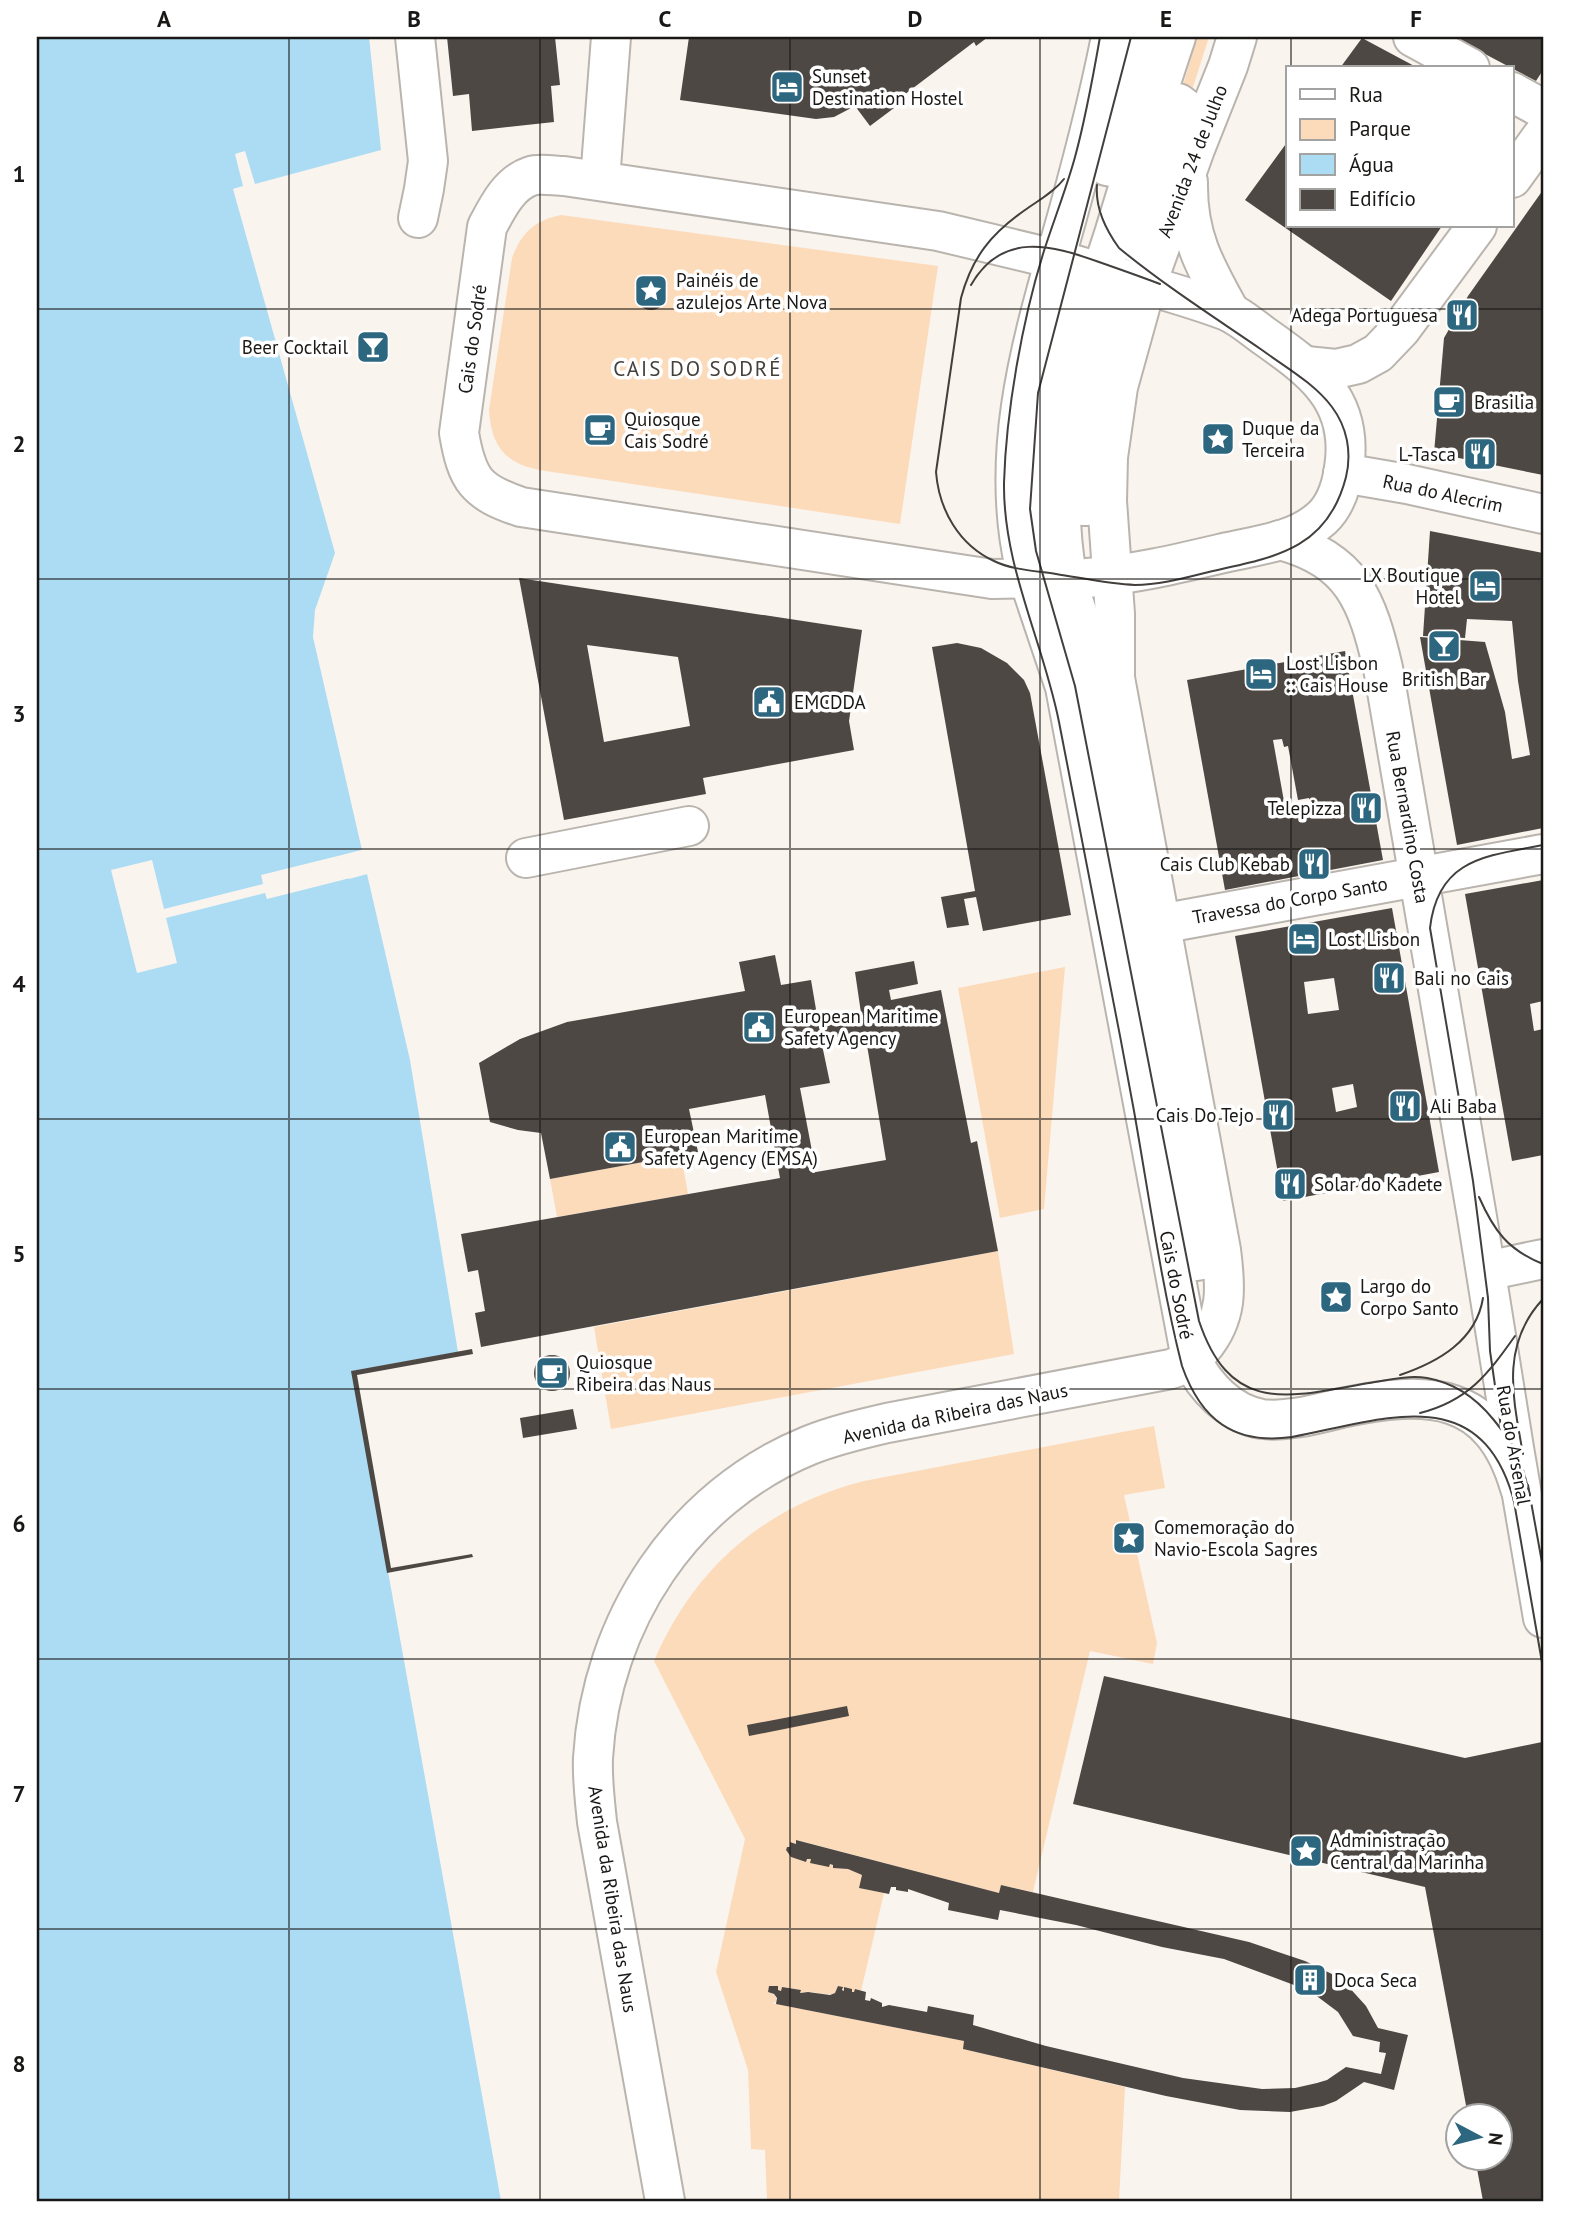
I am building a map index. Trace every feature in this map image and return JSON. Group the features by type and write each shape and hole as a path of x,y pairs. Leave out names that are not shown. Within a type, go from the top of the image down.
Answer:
{"street":[{"path":"415,37 427,142 427,174 418,218"},
{"path":"600,180 611,37"},
{"path":"1090,686 1116,623 1107,501 1108,457 1118,387 1100,281 1101,83 1111,37"},
{"path":"1139,37 1107,166 1118,169 1158,37"},
{"path":"1090,686 1062,603 1069,601 1100,696 1202,1261 1196,1261 1090,686 1084,628 1068,578 1061,496 1063,446 1082,336 1176,37"},
{"name":"Avenida 24 de Julho","path":"1100,281 1195,149 1237,37"},
{"path":"1413,37 1466,66"},
{"path":"1514,93 1543,109"},
{"path":"1514,175 1543,135"},
{"path":"1195,149 1188,181 1188,209 1203,263 1230,312"},
{"name":"Cais do Sodré","path":"531,176 600,180 938,232 1100,281 1230,312 1306,366 1329,392 1338,407 1346,441 1343,473 1333,505 1322,518 1302,532 1280,540 1161,568 1112,576 992,579 521,508 499,500 471,478 464,461 459,433 487,227 500,202 514,187 531,176"},
{"path":"1306,366 1336,369 1358,364 1378,353 1401,329 1476,228"},
{"path":"1069,281 1100,281 1056,362 1043,436 1042,503 1050,554 1043,557 1037,532 1034,467 1049,360 1069,281"},
{"path":"1090,686 1028,579 1020,548 1013,482 1016,436 1034,339 1100,281"},
{"name":"Rua do Alecrim","path":"1343,473 1543,514"},
{"name":"Rua Bernardino Costa","path":"1280,540 1305,547 1350,580 1374,630 1383,668 1486,1271"},
{"name":"Cais do Sodré","path":"1090,686 1160,924 1220,1250 1224,1286 1219,1322 1207,1343 1191,1359"},
{"name":"Cais do Sodré","path":"1090,686 1191,1359"},
{"path":"526,858 689,826"},
{"name":"Travessa do Corpo Santo","path":"1160,924 1543,854"},
{"path":"1486,1271 1543,1259"},
{"name":"Rua do Arsenal","path":"1486,1271 1543,1618"},
{"path":"1191,1359 1219,1398 1247,1415 1261,1419 1298,1417 1400,1399 1435,1400 1459,1406 1479,1420 1496,1437 1511,1462 1520,1488"},
{"name":"Avenida da Ribeira das Naus","path":"665,2201 599,1833 594,1789 593,1758 607,1670 626,1621 644,1588 688,1530 712,1507 774,1463 809,1446 887,1423 1162,1372 1182,1366 1191,1359"}],"green space":[{"path":"1197,37 1209,37 1186,109 1178,103"},
{"path":"561,215 938,266 900,524 539,470 517,463 502,451 493,434 489,410 512,258 520,241 530,229 544,220"},
{"path":"1065,967 1044,1209 1000,1218 958,988"},
{"path":"681,1155 688,1194 557,1217 550,1179"},
{"path":"998,1251 1014,1354 611,1429 594,1327"},
{"path":"1154,1426 1165,1488 1124,1495 1157,1643 1153,1664 1090,1651 1033,1892 1001,1885 999,1893 797,1840 796,1844 791,1842 786,1850 791,1857 806,1862 811,1859 811,1863 848,1869 862,1875 859,1888 884,1893 861,1991 855,1989 852,1992 852,1989 844,1987 844,1991 839,1986 835,1993 831,1994 800,1993 800,1990 782,1987 781,1991 777,1986 770,1986 768,1992 776,1998 776,2002 772,2003 964,2041 964,2049 1125,2087 1119,2201 767,2201 765,2150 751,2149 748,2070 716,1972 745,1839 654,1661 670,1628 712,1570 737,1546 765,1524 828,1492 864,1481"}],"water":[{"path":"37,37 369,37 381,150 255,184 245,151 235,154 243,186 233,189 335,553 315,610 313,637 362,850 343,855 349,879 367,874 410,1060 458,1352 352,1371 501,2201 37,2201"}],"pier":[{"path":"366,849 364,853 347,857 351,875 367,871 370,873 267,899 265,893 166,918 177,963 137,973 111,870 152,860 164,909 263,884 261,875"}],"building":[{"path":"447,37 555,37 560,85 551,86 554,122 472,131 469,94 453,96"},
{"path":"689,37 988,37 976,46 974,42 900,98 902,102 870,126 855,106 834,117 816,119 680,100"},
{"path":"1453,37 1543,37 1543,70 1536,81 1514,69 1514,66 1508,66"},
{"path":"1362,38 1414,66 1341,66"},
{"path":"1286,144 1286,228 1441,228 1391,301 1245,200"},
{"path":"1543,190 1543,475 1434,453 1444,338 1468,296"},
{"path":"651,278 662,283 667,294 662,305 651,310 640,305 635,294 640,283"},
{"name":"Quiosque Cais Sodré","path":"596,420 604,420 610,430 604,440 596,440 590,434 590,426"},
{"path":"1430,531 1543,553 1543,828 1457,845 1420,637 1485,642 1505,712 1512,759 1530,755 1512,621 1467,619 1465,638 1423,636"},
{"name":"EMCDDA","path":"519,578 862,630 849,721 854,750 703,778 706,794 564,820","holes":["587,645 678,657 690,726 604,742"]},
{"path":"957,643 981,648 1007,663 1024,680 1030,693 1071,915 983,931 976,897 964,899 969,925 947,928 941,897 975,891 932,647"},
{"path":"1345,651 1383,860 1225,890 1187,680","holes":["1282,739 1284,747 1288,746 1298,800 1309,798 1312,813 1287,818 1273,740"]},
{"path":"1543,880 1543,1001 1530,1004 1534,1031 1543,1029 1543,1155 1512,1161 1465,894"},
{"path":"1392,908 1439,1172 1283,1201 1235,936","holes":["1334,978 1339,1010 1308,1014 1304,982","1353,1084 1357,1107 1336,1112 1332,1088"]},
{"name":"European Maritime Safety Agency (EMSA)","path":"775,955 781,985 811,980 818,1021 861,1013 855,972 914,961 918,984 889,990 891,1000 941,990 971,1143 977,1141 998,1251 481,1347 475,1313 485,1311 478,1270 468,1272 461,1234 780,1178 765,1095 689,1109 698,1152 550,1179 541,1133 490,1122 479,1063 520,1039 567,1022 745,991 739,962","holes":["865,1033 886,1160 816,1172 800,1088 830,1083 821,1040"]},
{"path":"472,1349 473,1354 357,1375 391,1568 472,1554 473,1557 387,1573 351,1371"},
{"name":"Quiosque Ribeira das Naus","path":"552,1355 565,1360 570,1373 565,1386 552,1391 539,1386 534,1373 539,1360"},
{"path":"573,1409 577,1429 523,1438 520,1418"},
{"path":"1104,1676 1465,1758 1542,1742 1543,2201 1483,2201 1478,2172 1514,2172 1514,2102 1465,2102 1425,1887 1073,1804"},
{"path":"847,1706 849,1716 749,1736 747,1725"},
{"name":"Doca Seca","path":"796,1840 999,1893 1001,1885 1249,1942 1305,1961 1334,1975 1347,1985 1366,2006 1378,2028 1408,2035 1394,2090 1364,2082 1336,2101 1323,2106 1290,2112 1240,2110 1166,2096 963,2049 964,2041 776,2004 777,1998 768,1992 769,1986 778,1986 781,1991 782,1987 801,1990 800,1993 830,1995 835,1993 838,1986 843,1987 844,1991 844,1987 852,1989 852,1992 855,1989 866,1992 865,2000 870,2001 871,1998 882,2003 882,2007 889,2005 927,2012 928,2006 974,2015 973,2025 1046,2046 1183,2078 1262,2089 1295,2088 1317,2083 1327,2080 1346,2067 1381,2074 1386,2053 1379,2052 1380,2042 1353,2036 1338,2012 1310,1991 1224,1959 1000,1910 998,1920 948,1910 949,1903 908,1889 908,1892 891,1887 889,1894 859,1888 862,1875 848,1869 833,1868 830,1864 829,1867 810,1863 811,1859 806,1862 791,1857 786,1850 790,1847 790,1842 796,1844"}],"tram line":[{"path":"1100,37 1079,142 1035,280 1022,338 1005,456 1005,514 1017,574 1059,722 1182,1366 1199,1401 1210,1414 1222,1425 1253,1437 1292,1437 1396,1417 1427,1417 1455,1423 1480,1439 1500,1465 1515,1505"},
{"path":"1131,37 1038,393 1030,509 1036,551 1075,686 1199,1321 1212,1352 1228,1373 1246,1386 1266,1393 1313,1393 1413,1377 1437,1380 1464,1392 1493,1419 1515,1449 1530,1495"},
{"path":"1064,179 1051,192 1002,228 984,248 971,270 961,298 936,472 941,500 953,525 971,546 1001,564 1025,570 1135,585 1165,582 1236,566 1278,554 1297,545 1327,520 1338,501 1346,477 1348,449 1345,431 1337,415 1325,398 1299,376 1171,288 1119,248 1102,218 1097,185"},
{"path":"971,285 983,268 997,256 1029,247 1063,251 1160,284"},
{"path":"1501,1427 1490,1351 1488,1298 1473,1181 1430,928 1435,905 1443,887 1468,864 1543,845"},
{"path":"1479,1197 1490,1220 1503,1238 1520,1252 1543,1264"},
{"path":"1400,1375 1428,1364 1464,1338 1479,1313 1483,1298"},
{"path":"1523,1454 1514,1392 1515,1353 1529,1317 1543,1299"},
{"path":"1420,1413 1437,1408 1464,1393 1486,1374 1515,1336"},
{"path":"1528,1485 1543,1568"},
{"path":"1513,1496 1543,1668"}],"place":[{"name":"Sunset Destination Hostel","path":"787,87"},
{"name":"Painéis de azulejos Arte Nova","path":"651,291"},
{"name":"Adega Portuguesa","path":"1462,315"},
{"name":"Beer Cocktail","path":"373,347"},
{"name":"Brasilia","path":"1449,402"},
{"name":"Quiosque Cais Sodré","path":"600,430"},
{"name":"Duque da Terceira","path":"1218,439"},
{"name":"L-Tasca","path":"1480,454"},
{"name":"LX Boutique Hotel","path":"1485,586"},
{"name":"British Bar","path":"1444,646"},
{"name":"Lost Lisbon :: Cais House","path":"1261,674"},
{"name":"EMCDDA","path":"769,702"},
{"name":"Telepizza","path":"1366,808"},
{"name":"Cais Club Kebab","path":"1314,864"},
{"name":"Lost Lisbon","path":"1304,939"},
{"name":"Bali no Cais","path":"1389,978"},
{"name":"European Maritime Safety Agency","path":"759,1027"},
{"name":"Ali Baba","path":"1405,1106"},
{"name":"Cais Do Tejo","path":"1278,1115"},
{"name":"European Maritime Safety Agency (EMSA)","path":"620,1147"},
{"name":"Solar do Kadete","path":"1290,1184"},
{"name":"Largo do Corpo Santo","path":"1336,1297"},
{"name":"Quiosque Ribeira das Naus","path":"552,1373"},
{"name":"Comemoração do Navio-Escola Sagres","path":"1129,1538"},
{"name":"Administração Central da Marinha","path":"1306,1851"},
{"name":"Doca Seca","path":"1310,1980"}],"district":[{"name":"CAIS DO SODRÉ","path":"698,369"}]}
